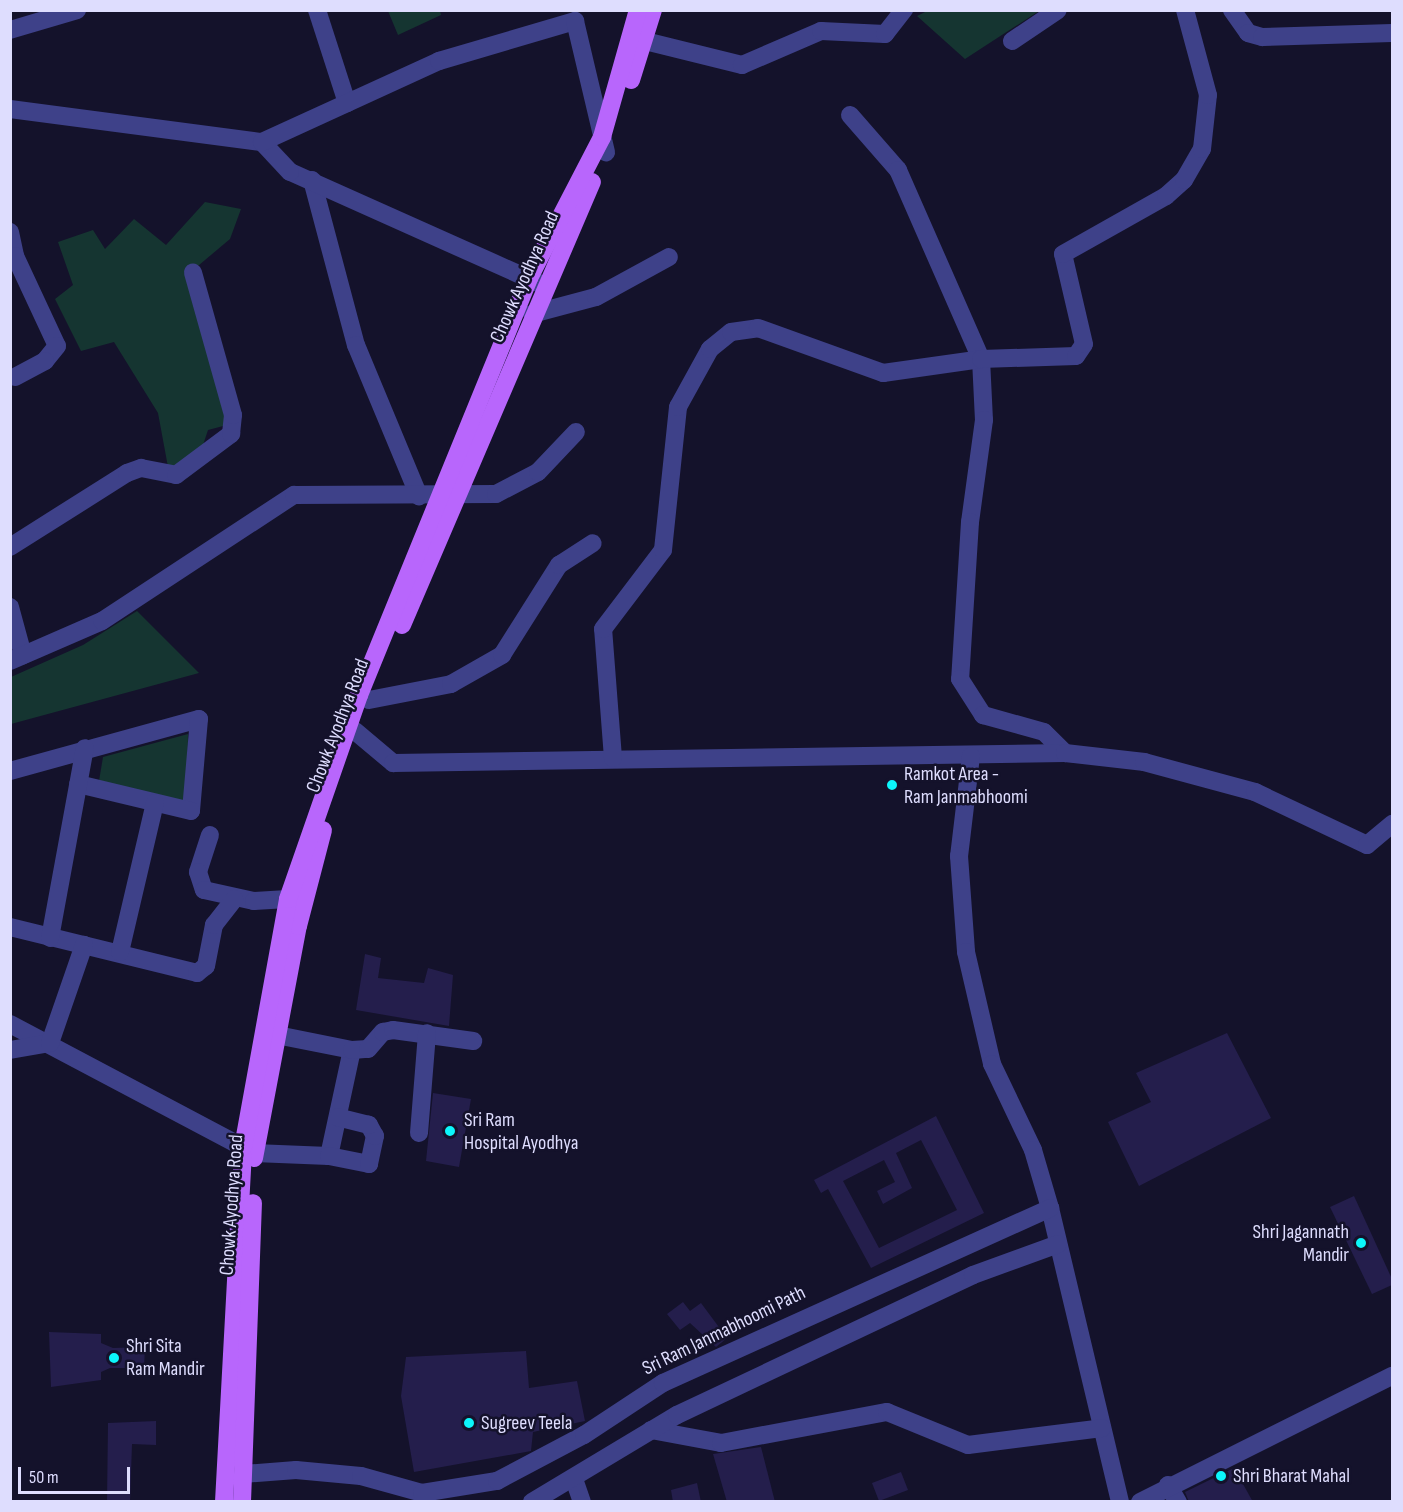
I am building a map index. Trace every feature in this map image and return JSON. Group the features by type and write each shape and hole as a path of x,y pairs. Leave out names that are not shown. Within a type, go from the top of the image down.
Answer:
{"main road":[{"path":"604,144 638,10"},
{"name":"Chowk Ayodhya Road","path":"242,1502 249,1150 278,1035 297,898 356,731 450,497 532,314 537,282 604,144 645,41 653,10"},
{"path":"224,1502 249,1150 297,898 359,695 450,497 537,282"}],"street":[{"path":"10,30 77,10"},
{"path":"317,10 347,103"},
{"path":"645,41 742,65 821,31 885,34 895,28 904,10"},
{"path":"1012,40 1058,10"},
{"path":"613,758 603,629 663,550 678,407 710,349 731,332 758,328 883,373 981,359 1076,356 1082,350 1063,254 1166,196 1198,159 1209,107 1185,10"},
{"path":"1232,10 1248,33 1262,37 1392,33"},
{"path":"10,109 262,142 439,61 573,16 604,144"},
{"path":"850,115 898,170 981,359 984,420 970,522 960,679 984,715 1044,732 1065,753"},
{"path":"262,142 290,172 537,282"},
{"path":"312,180 356,345 419,496"},
{"path":"10,232 15,256 57,346 45,361 15,377"},
{"path":"532,314 596,297 669,256"},
{"path":"10,547 127,474 141,468 176,475 231,434 233,415 193,273"},
{"path":"10,607 17,658 102,621 294,495 450,497 496,494 538,472 576,432"},
{"path":"369,700 451,684 494,661 515,642 559,565 592,543"},
{"path":"10,771 85,748 199,718 191,811 78,784"},
{"path":"356,731 393,764 613,758 971,756 1065,753 1144,762 1255,792 1367,845 1392,824"},
{"path":"50,938 85,748"},
{"path":"971,756 959,856 966,952 992,1065 1033,1150 1050,1208 1120,1502"},
{"path":"120,952 154,803"},
{"path":"210,834 199,883 216,896 234,899 297,898"},
{"path":"10,927 50,938 203,971 214,926 234,899"},
{"path":"50,1043 84,945"},
{"path":"10,1024 50,1043 249,1150 329,1156 369,1164 375,1136 369,1125 338,1117"},
{"path":"278,1035 352,1050 368,1049 387,1030 427,1033 473,1041"},
{"path":"419,1133 427,1033"},
{"path":"10,1050 50,1043"},
{"path":"329,1156 352,1050"},
{"name":"Sri Ram Janmabhoomi Path","path":"243,1474 296,1470 361,1476 422,1493 497,1481 549,1456 663,1383 1050,1208"},
{"path":"532,1502 651,1430 974,1275 1058,1244"},
{"path":"1140,1502 1168,1485 1392,1376"},
{"path":"651,1430 721,1443 887,1413 950,1441 992,1445 1102,1428"},
{"path":"573,1479 582,1502"},
{"path":"1168,1485 1178,1502"}],"green space":[{"path":"388,11 440,11 441,15 398,35"},
{"path":"927,11 1039,11 965,59 917,16"},
{"path":"205,202 241,209 230,239 186,276 227,425 208,430 201,451 177,468 168,467 158,413 114,342 81,351 55,299 73,285 58,242 93,230 105,249 134,219 166,245"},
{"path":"137,611 199,673 11,724 11,677 83,645"},
{"path":"188,734 187,805 99,781 103,757"}],"building":[{"path":"365,954 381,958 378,978 424,983 428,968 453,975 449,1026 356,1010"},
{"path":"1227,1033 1271,1118 1139,1186 1108,1122 1151,1102 1136,1073"},
{"path":"433,1093 471,1099 459,1167 426,1161"},
{"path":"936,1116 984,1213 871,1268 828,1189 821,1193 814,1180","holes":["921,1140 957,1210 879,1248 843,1181 884,1160 895,1182 877,1191 883,1204 912,1188 896,1153"]},
{"name":"Shri Jagannath Mandir","path":"1354,1196 1392,1279 1392,1285 1372,1294 1330,1207"},
{"path":"683,1302 690,1311 701,1303 727,1338 716,1347 690,1323 680,1330 667,1314"},
{"path":"49,1332 101,1334 101,1343 113,1348 145,1347 144,1368 110,1368 101,1372 101,1380 51,1387"},
{"name":"Sugreev Teela","path":"526,1351 529,1388 577,1381 585,1421 533,1432 531,1451 414,1472 401,1396 406,1357"},
{"path":"156,1421 156,1445 132,1444 130,1502 107,1502 108,1423"},
{"path":"761,1447 775,1502 727,1502 713,1454"},
{"name":"Shri Bharat Mahal","path":"1234,1468 1253,1502 1189,1502 1185,1492"},
{"path":"901,1472 908,1490 879,1501 872,1483"},
{"path":"697,1483 701,1502 673,1502 671,1490"}],"place":[{"name":"Ramkot Area - Ram Janmabhoomi","path":"892,785"},
{"name":"Sri Ram Hospital Ayodhya","path":"450,1131"},
{"name":"Shri Jagannath Mandir","path":"1361,1243"},
{"name":"Shri Sita Ram Mandir","path":"114,1358"},
{"name":"Sugreev Teela","path":"469,1423"},
{"name":"Shri Bharat Mahal","path":"1221,1476"}]}
